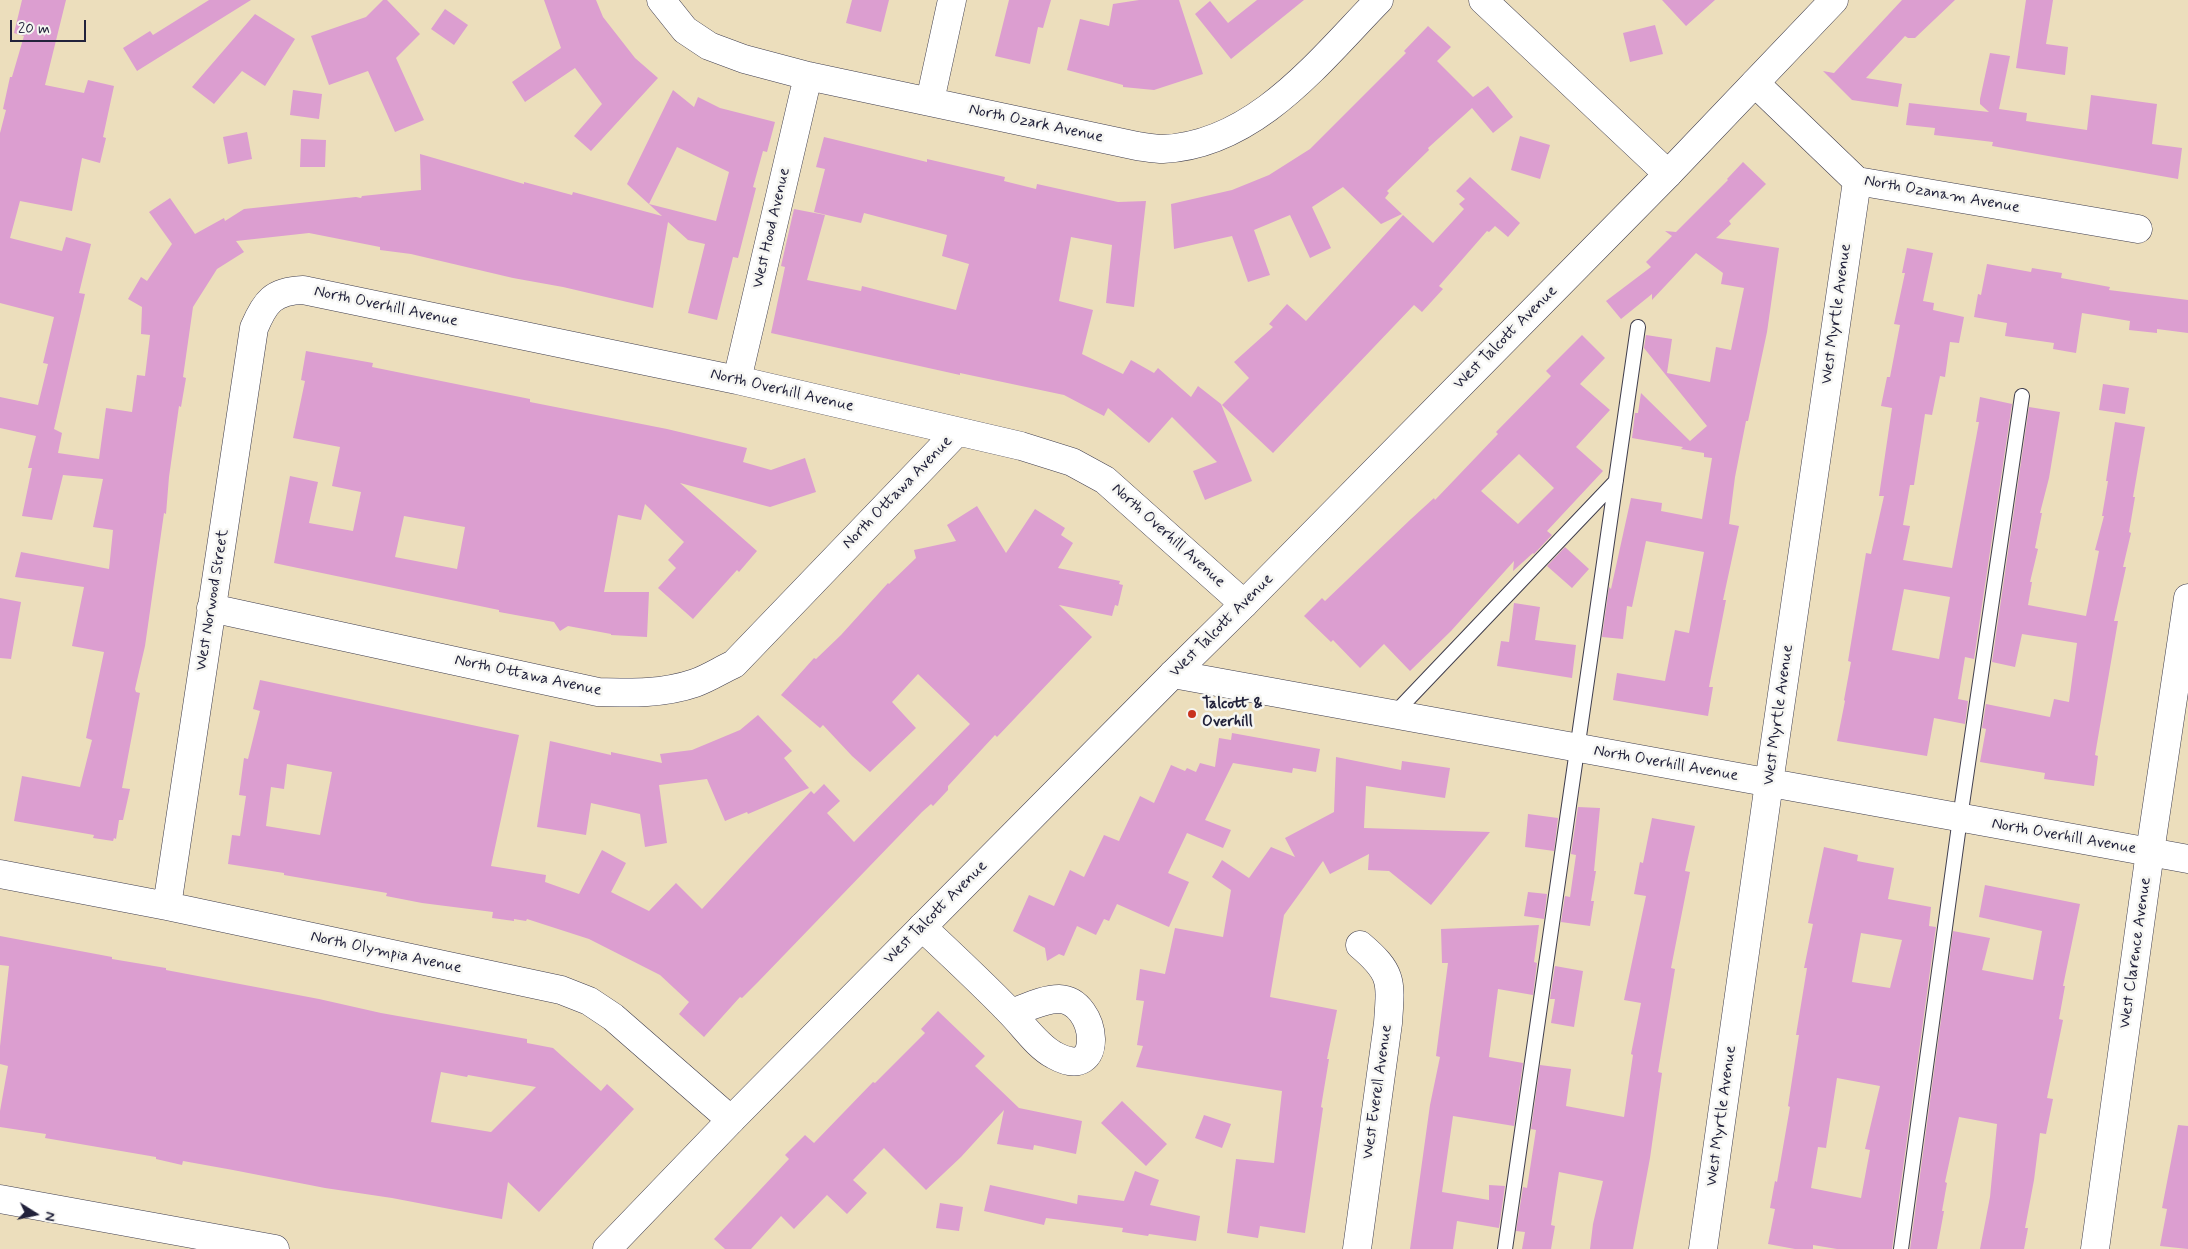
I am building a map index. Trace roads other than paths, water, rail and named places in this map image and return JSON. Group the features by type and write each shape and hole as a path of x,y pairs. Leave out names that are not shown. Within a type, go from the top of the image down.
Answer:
{"street":[{"path":"930,101 952,0"},
{"name":"North Ozark Avenue","path":"662,2 685,30 708,46 744,60 808,76 1137,146 1163,149 1189,146 1218,137 1246,123 1271,107 1379,0"},
{"path":"1483,0 1668,174"},
{"name":"West Talcott Avenue","path":"606,1249 731,1120 1668,174 1834,0"},
{"name":"West Hood Avenue","path":"737,380 808,76"},
{"name":"North Ozanam Avenue","path":"1755,83 1856,181 2138,229"},
{"name":"West Myrtle Avenue","path":"1703,1249 1856,181"},
{"name":"North Overhill Avenue","path":"272,298 286,291 303,290 737,380 956,433 1021,446 1072,462 1105,480 1244,604"},
{"name":"West Norwood Street","path":"167,906 254,328 262,309 272,298"},
{"name":"North Ottawa Avenue","path":"211,608 598,692 634,693 668,691 696,683 734,664 956,433"},
{"name":"West Clarence Avenue","path":"2094,1249 2188,598"},
{"name":"North Overhill Avenue","path":"1173,674 2188,859"},
{"name":"North Olympia Avenue","path":"0,874 167,906 561,990 589,1001 614,1017 731,1120"},
{"path":"922,927 1012,1013"},
{"name":"West Everell Avenue","path":"1357,1249 1388,1023 1390,994 1388,976 1380,962 1360,945"},
{"path":"0,1199 275,1249"}],"lane":[{"path":"1505,1249 1638,327"},
{"path":"1901,1249 1960,818 2022,396"},
{"path":"1394,714 1616,481"}],"place":[{"name":"Talcott & Overhill","path":"1192,714"}]}
